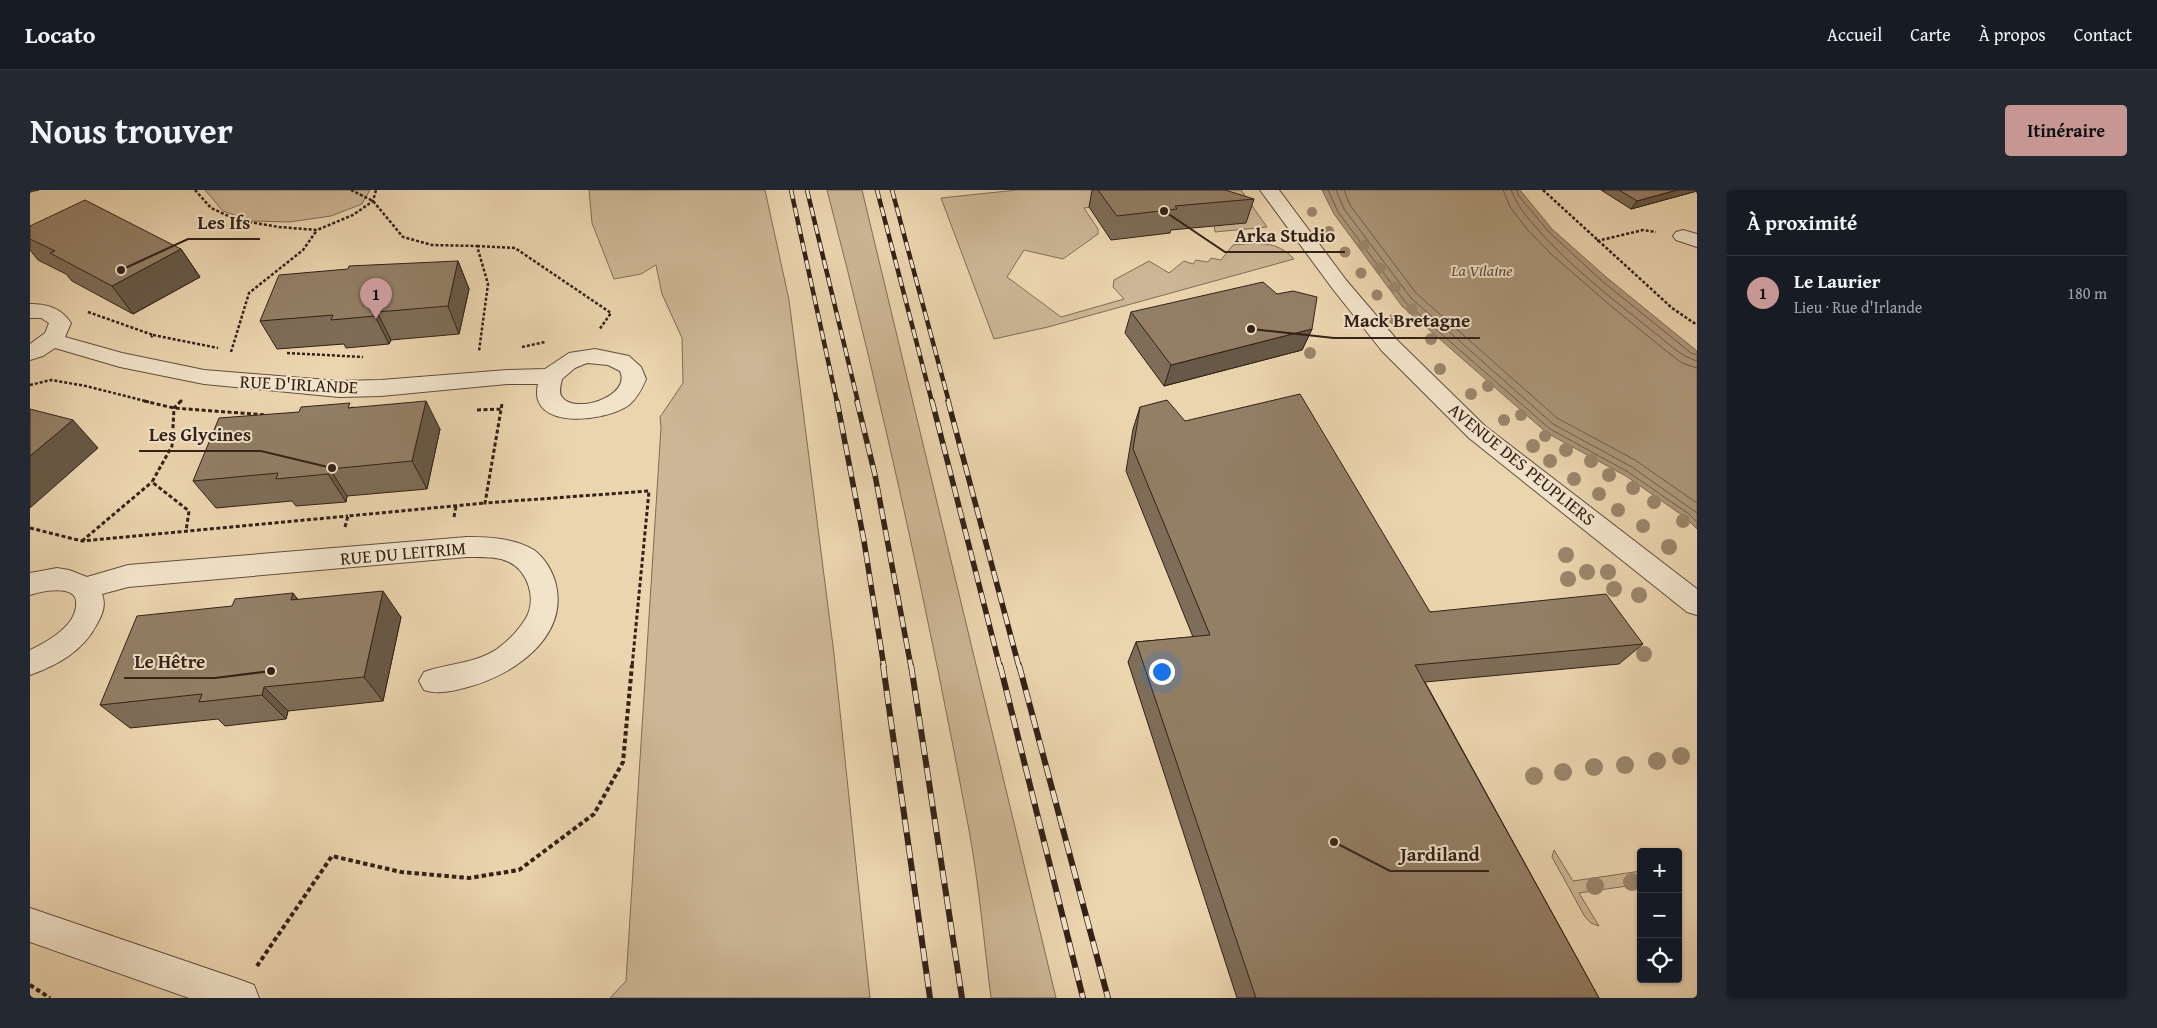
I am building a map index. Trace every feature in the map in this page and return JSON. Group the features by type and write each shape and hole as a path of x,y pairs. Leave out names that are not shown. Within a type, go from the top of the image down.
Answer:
{"street":[{"name":"AVENUE DES PEUPLIERS","path":"1269,190 1339,284 1390,346 1477,432 1697,604"},
{"path":"30,311 50,313 56,316 60,323 59,331 52,340 30,353"},
{"name":"RUE D'IRLANDE","path":"52,340 120,360 204,378 340,389 381,388 507,377 551,376"},
{"name":"RUE DU LEITRIM","path":"85,588 128,576 467,547 494,547 517,554 532,564 543,582 542,615 528,638 506,658 478,673 434,681"},
{"path":"30,584 56,578 74,580 85,588 91,599 89,612 81,628 66,643 44,657 30,663"},
{"path":"30,925 241,998"}],"path":[{"path":"195,190 211,208 237,220 279,227 316,230 353,216 373,200 376,190"},
{"path":"351,190 373,200 404,236 432,245 515,248 612,313 597,332"},
{"path":"1543,190 1672,308 1697,325"},
{"path":"82,541 152,482 172,446 174,408 232,351 249,293 303,250 316,230"},
{"path":"1597,241 1643,230 1690,238"},
{"path":"477,246 488,284 479,351"},
{"path":"152,335 232,351"},
{"path":"282,353 371,358"},
{"path":"152,482 188,511 186,531"},
{"path":"30,528 82,541 348,516"},
{"path":"30,985 50,998"}],"shaded area":[{"path":"205,190 370,190 362,204 331,216 289,222 251,221 223,211"},
{"path":"589,190 765,190 789,300 834,654 870,998 610,998 626,981 661,427 660,417 683,383 682,338 662,294 656,265 641,274 614,279 592,223"},
{"path":"827,190 862,190 1056,998 991,998 973,851 938,669 886,429"},
{"path":"1017,190 1241,190 1267,227 1215,232 1214,225 1136,202 1084,208 1098,229 1098,234 1063,259 1024,250 1007,277 1061,317 1124,299 1113,287 1114,280 1149,261 1169,273 1184,261 1193,264 1196,260 1208,262 1211,258 1221,260 1233,245 1258,244 1266,244 1281,249 1294,259 1048,327 994,339 941,198"},
{"path":"1554,850 1573,881 1637,872 1637,885 1579,893 1599,926 1591,923 1585,917 1552,857"}],"water":[{"name":"La Vilaine","path":"1322,190 1520,190 1552,229 1606,277 1697,351 1697,529 1686,518 1626,476 1547,433 1402,306 1334,214"}],"building":[{"path":"1098,190 1225,190 1254,199 1175,206 1177,209 1117,216"},
{"path":"1619,190 1677,190 1637,201"},
{"path":"85,200 181,249 112,286 50,253 55,251 30,239 30,226"},
{"path":"458,261 448,306 377,312 375,316 331,320 333,315 260,321 279,275 348,269 349,266"},
{"path":"1263,282 1277,294 1293,291 1317,297 1312,329 1171,365 1131,312"},
{"path":"1300,394 1430,612 1606,594 1643,644 1415,665 1599,998 1256,998 1136,642 1210,635 1133,449 1140,407 1167,400 1185,421"},
{"path":"426,401 412,461 330,469 328,474 276,479 278,473 193,481 219,418 299,412 301,407 350,403 348,408"},
{"path":"30,409 73,420 30,456"},
{"path":"383,591 364,677 264,687 262,695 199,702 202,694 100,705 137,616 232,606 235,599 293,593 291,600"}],"railway":[{"path":"791,190 837,402"},
{"path":"807,190 858,402"},
{"path":"877,190 932,402"},
{"path":"892,190 949,402"},
{"path":"837,401 864,541 884,667"},
{"path":"857,401 875,475 911,667"},
{"path":"932,401 1000,667"},
{"path":"948,401 1019,667"},
{"path":"883,665 930,998"},
{"path":"911,665 962,998"},
{"path":"1000,665 1083,998"},
{"path":"1019,665 1108,998"}],"place":[{"name":"Arka Studio","path":"1164,211"},
{"name":"Les Ifs","path":"121,270"},
{"name":"Le Laurier","path":"376,319"},
{"name":"Mack Bretagne","path":"1251,329"},
{"name":"Les Glycines","path":"332,468"},
{"name":"Le Hêtre","path":"271,671"},
{"name":"Jardiland","path":"1334,842"}]}
